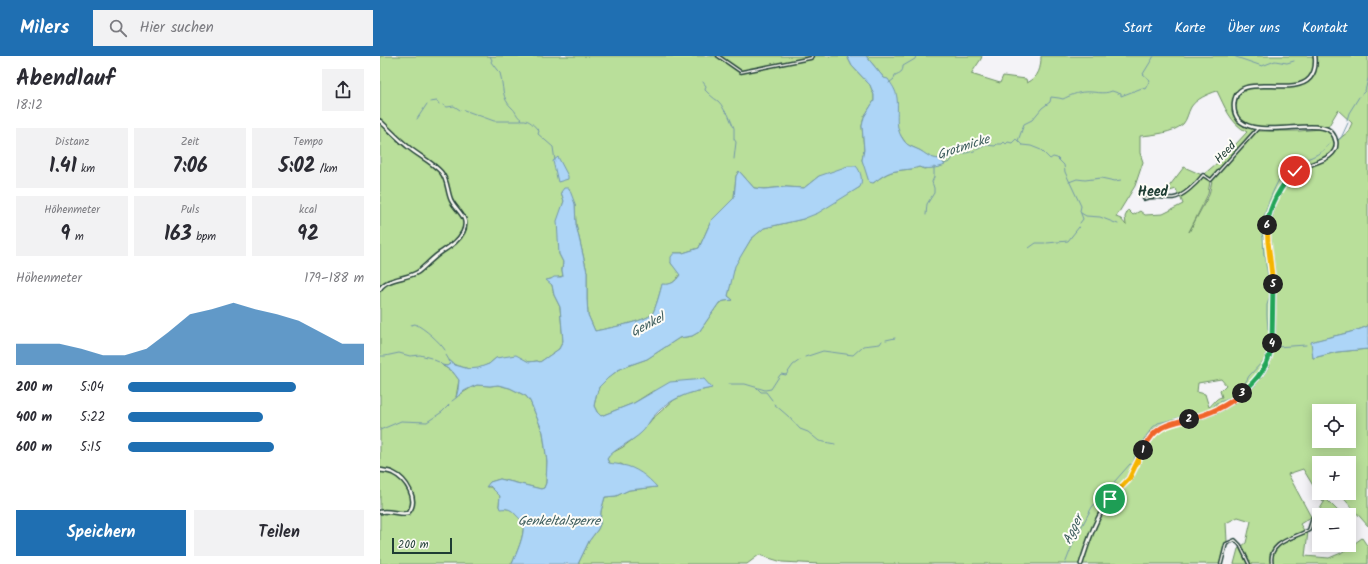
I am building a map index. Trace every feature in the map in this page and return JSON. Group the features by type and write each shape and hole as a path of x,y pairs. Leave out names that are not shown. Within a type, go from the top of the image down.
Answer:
{"main road":[{"path":"1082,564 1106,504 1129,479 1146,443 1152,435 1165,425 1207,414 1230,403 1254,381 1269,359 1272,343 1274,296 1267,235 1269,214 1279,192 1288,179 1300,168 1330,156 1335,150 1336,143 1332,132 1322,127 1284,129 1258,128 1246,125 1237,116 1234,106 1238,94 1246,88 1252,86 1288,87 1301,85 1308,80 1314,72 1314,56"},
{"path":"380,121 407,146 426,159 441,172 448,187 451,199 462,214 465,222 463,233 453,245 443,251 418,272 385,284 380,289"},
{"path":"380,470 394,473 406,484 411,494 412,506 408,513 404,514 380,512"}],"street":[{"path":"718,56 741,72 811,58 812,56"},
{"name":"Heed","path":"1144,199 1150,197 1173,198 1179,196 1195,185 1203,175 1211,180 1258,128"},
{"path":"380,284 385,284"},
{"path":"1272,564 1272,552 1279,544 1309,530 1312,520"},
{"path":"1221,564 1227,543 1233,540 1238,542 1249,564"}],"green space":[{"path":"380,56 847,56 852,66 870,85 874,95 874,101 864,117 862,126 864,150 862,160 873,183 884,176 899,170 914,169 919,167 924,169 944,164 940,159 930,158 905,142 897,130 896,119 884,78 866,56 982,56 971,74 1000,83 1003,76 1026,79 1027,83 1037,75 1041,56 1368,56 1368,326 1312,342 1313,358 1337,352 1368,349 1368,526 1356,512 1356,508 1352,508 1345,500 1356,500 1356,456 1312,456 1312,484 1303,469 1288,474 1311,517 1300,524 1305,532 1280,545 1308,532 1305,556 1329,558 1342,552 1356,552 1356,542 1362,538 1368,547 1368,564 1234,564 1238,549 1246,543 1251,521 1238,517 1226,523 1227,541 1220,564 820,564 782,562 759,555 747,564 578,564 589,541 598,529 605,497 616,496 629,490 657,487 621,464 616,465 609,463 607,459 610,454 623,447 642,432 652,419 674,400 686,394 711,388 653,391 634,403 601,416 594,406 599,387 618,370 647,359 679,338 692,336 699,332 719,303 733,300 728,296 734,266 751,239 764,228 803,219 860,187 819,176 804,188 754,188 739,171 736,176 734,198 711,221 699,248 683,253 674,253 671,263 680,274 673,282 662,285 652,314 649,317 634,322 595,331 588,315 587,272 576,225 575,204 561,192 564,201 562,208 559,254 563,262 563,276 547,280 552,285 554,295 560,307 563,341 559,349 540,362 529,362 522,359 496,358 489,364 478,369 469,369 455,365 450,361 450,364 443,366 453,372 459,380 456,397 477,385 498,385 510,388 526,396 530,401 543,432 547,462 546,483 544,488 541,489 500,479 490,482 487,487 492,488 500,496 500,508 513,511 521,520 523,529 512,564 380,564","holes":["1217,91 1232,119 1247,132 1223,158 1203,175 1211,180 1222,167 1212,181 1209,195 1189,232 1208,194 1210,181 1203,176 1195,186 1180,196 1183,204 1163,214 1145,215 1140,211 1133,215 1128,210 1125,217 1126,225 1121,219 1116,217 1135,186 1143,162 1140,153 1140,136 1174,130 1183,124 1191,107 1199,99","1236,97 1236,113 1238,117 1249,126 1259,128 1309,126 1328,127 1338,110 1352,123 1348,132 1334,143 1332,135 1320,129 1300,131 1257,131 1226,163 1254,130 1243,125 1233,112","1221,379 1226,385 1220,391 1222,397 1209,407 1205,394 1197,392 1198,383"]},
{"path":"1184,167 1202,175 1195,185 1179,196 1176,189 1164,193"},
{"path":"1325,500 1327,500 1335,508 1320,508"}],"water":[{"path":"847,56 866,56 884,78 888,79 894,88 896,95 897,121 901,136 908,145 934,158 940,159 945,165 932,168 919,167 914,169 899,170 884,176 873,183 869,182 862,160 864,150 862,126 864,117 874,101 874,95 870,85 852,66"},
{"path":"558,157 568,176 568,179 558,182 553,161"},
{"name":"Genkeltalsperre","path":"848,166 856,166 859,171 861,179 860,187 818,213 803,219 764,228 751,239 735,266 728,296 733,300 719,303 699,332 692,336 679,338 647,359 618,370 599,387 594,406 601,416 634,403 670,382 704,379 712,388 686,394 672,401 652,418 643,431 613,452 607,459 609,463 627,466 637,470 646,476 657,487 629,490 616,496 605,497 598,529 589,541 578,564 512,564 518,550 523,524 511,510 500,509 500,496 490,486 486,487 490,482 500,479 541,489 544,488 546,483 547,462 543,432 530,401 526,396 510,388 498,385 477,385 464,391 456,398 459,380 453,372 442,365 447,366 450,364 449,360 455,365 469,369 478,368 489,364 496,358 516,355 529,362 540,362 559,349 563,341 560,307 554,295 552,285 546,280 563,276 563,262 559,254 557,221 564,201 561,192 564,188 569,188 575,204 576,225 587,272 588,315 595,331 634,322 649,317 652,314 662,284 673,282 680,275 671,263 671,257 674,253 683,253 699,248 711,221 734,198 736,176 739,171 754,188 804,188 819,176"},
{"path":"1368,326 1368,349 1337,352 1313,358 1311,342"}],"waterway":[{"path":"490,56 492,60 491,62 500,73 503,92 508,104 522,120 532,123 539,131 538,134 553,147 555,161"},
{"path":"889,83 894,79 895,75 902,71 903,66 915,59 916,56"},
{"name":"Grotmicke","path":"944,164 950,162 954,156 974,151 986,145 995,146 1004,142 1006,144 1008,142 1012,143 1016,139 1018,141 1024,124 1032,120 1042,108 1050,102 1051,97 1063,99 1082,92 1105,93 1112,91 1121,94 1121,96 1142,88 1145,89 1150,80 1143,74 1154,56"},
{"path":"1233,56 1262,66 1275,61 1287,63 1294,61"},
{"path":"1362,94 1365,91 1368,79"},
{"path":"703,82 706,86 705,90 720,103 728,114 734,128 734,139 736,142 734,159"},
{"path":"1347,120 1349,113 1359,97"},
{"path":"430,102 437,101 439,104"},
{"path":"417,119 427,104"},
{"path":"443,105 447,107 454,106 460,110"},
{"path":"464,110 494,121 521,121"},
{"path":"1338,140 1341,138 1348,123"},
{"path":"1018,141 1022,145 1031,146 1041,150 1050,159 1053,157 1057,158 1064,165 1065,172 1081,206 1080,211 1083,219 1080,223"},
{"path":"1268,275 1266,257 1264,255 1262,231 1263,221 1277,183 1287,168 1318,154 1330,143"},
{"path":"926,215 927,204 934,193 932,182 934,177 934,167"},
{"path":"1069,182 1077,179 1085,180 1101,178 1115,181 1121,180"},
{"path":"1081,213 1086,216 1100,217 1118,224"},
{"path":"1047,243 1068,241 1079,227"},
{"path":"1029,248 1036,243 1045,243"},
{"path":"1268,348 1271,334 1268,329 1267,315 1267,305 1270,296 1269,279"},
{"path":"411,325 415,324 423,329 436,339 445,350"},
{"path":"886,340 895,338"},
{"path":"805,357 823,351 853,355 863,346 880,344 882,341"},
{"name":"Agger","path":"1276,347 1306,345"},
{"name":"Agger","path":"1139,446 1152,428 1158,423 1212,410 1216,403 1229,399 1244,385 1249,376 1265,359 1269,349"},
{"path":"380,356 399,353 410,356 420,355 431,358"},
{"path":"446,355 449,360"},
{"path":"434,360 442,365"},
{"path":"729,384 745,384 765,390 771,389 780,375 786,375 793,365 800,360"},
{"path":"756,387 761,392 766,392 772,400"},
{"path":"452,401 456,398"},
{"path":"774,404 800,429 808,432 819,441 835,444"},
{"path":"380,430 401,421 427,422 442,412 449,405"},
{"name":"Agger","path":"1065,564 1074,541 1092,507 1130,464 1133,465 1137,448"}],"district":[{"name":"Heed","path":"1153,191"}],"route":[{"path":"1110,499 1129,479 1146,443 1155,432 1161,427 1174,422 1207,414 1221,408 1247,389 1265,367 1269,359 1272,343 1274,296 1267,225 1269,214 1279,192 1295,171"}],"water label":[{"name":"Genkel","path":"647,324"}]}
